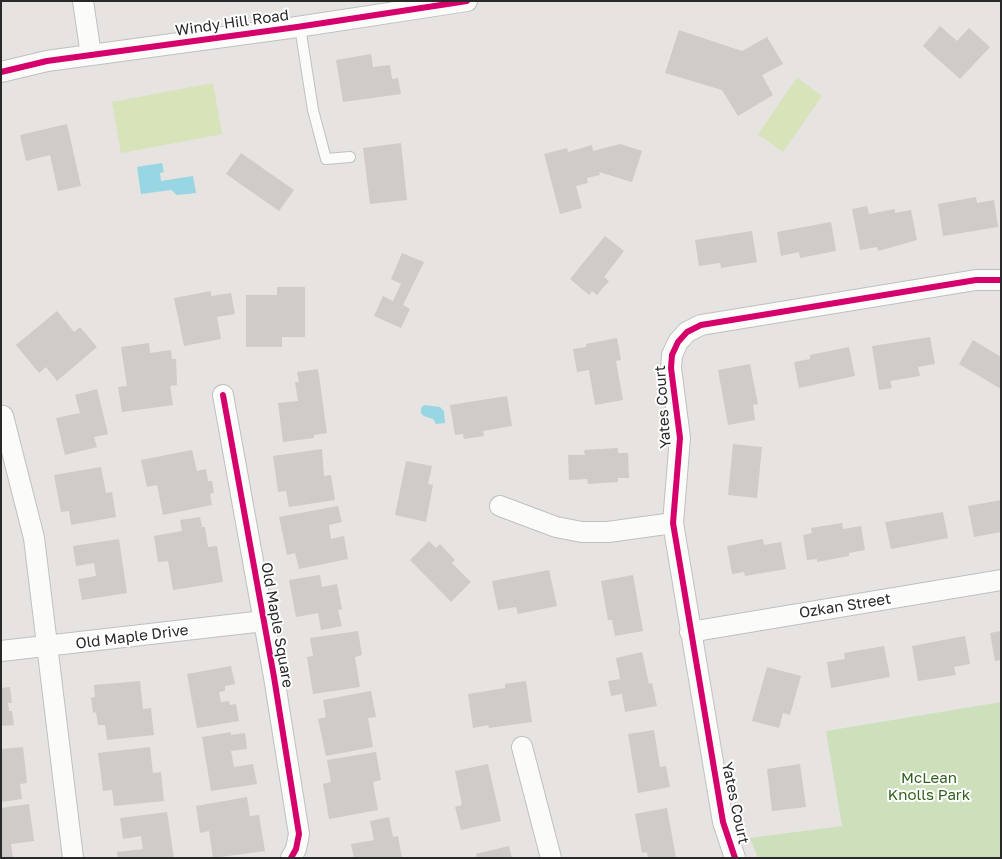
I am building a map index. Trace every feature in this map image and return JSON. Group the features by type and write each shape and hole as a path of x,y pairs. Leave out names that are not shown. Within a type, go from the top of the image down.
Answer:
{"street":[{"path":"83,1 91,55"},
{"name":"Windy Hill Road","path":"1,72 47,61 300,27 467,1"},
{"name":"Yates Court","path":"735,858 723,822 673,523 680,438 671,368 672,355 678,342 687,332 701,325 976,280 1001,280"},
{"name":"Old Maple Square","path":"223,396 264,621 299,834 296,849 291,858"},
{"path":"3,416 34,538 73,858"},
{"path":"500,506 556,527 582,532 608,532 673,523"},
{"name":"Ozkan Street","path":"690,632 1001,580"},
{"name":"Old Maple Drive","path":"1,651 264,621"},
{"path":"522,747 551,858"}],"lane":[{"path":"300,27 313,110 326,159 350,157"}],"green space":[{"path":"797,78 822,96 783,152 758,134"},
{"path":"213,83 222,134 121,153 112,102"},
{"name":"McLean Knolls Park","path":"1001,702 1001,858 758,858 750,838 842,826 826,731"}],"water":[{"path":"162,163 164,172 160,173 161,181 193,176 196,193 177,195 171,190 141,194 137,167"},
{"path":"424,405 440,407 444,411 445,423 436,424 433,419 424,416 421,413 421,408"}],"building":[{"path":"940,26 957,41 969,28 990,47 960,79 923,46"},
{"path":"679,30 742,51 767,37 783,64 762,75 773,95 738,116 722,90 665,73"},
{"path":"371,54 373,67 390,65 392,79 398,78 401,94 343,102 336,60"},
{"path":"67,124 81,186 58,191 50,155 26,161 20,135"},
{"path":"401,143 407,200 370,204 363,148"},
{"path":"620,144 642,151 632,182 599,172 600,175 587,178 588,183 576,186 582,208 560,214 544,154 567,148 568,152 592,145 593,151"},
{"path":"241,153 294,190 279,211 226,174"},
{"path":"976,197 977,203 994,200 998,227 943,236 938,204"},
{"path":"867,206 869,214 895,209 895,213 911,210 917,240 878,251 877,247 860,250 852,209"},
{"path":"831,222 836,251 800,258 799,252 781,256 777,232"},
{"path":"752,231 757,262 721,268 720,263 699,266 695,240"},
{"path":"605,236 624,251 604,277 609,281 597,295 592,291 589,295 570,279"},
{"path":"402,253 424,262 403,305 410,309 401,328 374,316 383,296 393,301 401,284 391,279"},
{"path":"277,287 305,287 305,337 282,337 282,347 246,347 246,295 277,295"},
{"path":"211,291 211,296 231,293 235,314 217,317 221,339 184,346 174,298"},
{"path":"57,311 74,332 80,327 97,347 57,381 46,367 39,373 16,345"},
{"path":"930,337 935,364 918,367 920,376 890,381 892,388 879,390 872,346"},
{"path":"617,338 621,360 616,361 623,400 595,405 589,370 577,372 573,349 586,347 586,344"},
{"path":"973,340 1001,357 1001,389 959,364"},
{"path":"149,343 150,353 171,350 172,359 176,359 177,385 170,386 173,405 122,412 118,387 127,386 121,347"},
{"path":"849,347 855,376 799,388 794,362 810,359 810,355"},
{"path":"750,364 758,404 753,405 755,420 728,425 718,370"},
{"path":"318,369 327,433 314,435 314,438 283,442 278,403 298,401 295,382 299,382 297,372"},
{"path":"97,389 108,434 94,437 97,447 65,455 56,418 80,413 75,395"},
{"path":"507,396 512,426 483,431 484,436 464,439 463,434 455,435 450,405"},
{"path":"733,444 762,447 757,498 728,495"},
{"path":"618,448 618,453 628,453 629,478 618,478 618,482 588,484 587,479 569,480 568,455 585,455 584,450"},
{"path":"322,449 324,476 331,475 335,500 289,507 286,491 278,492 273,456"},
{"path":"192,450 197,471 206,469 208,481 212,481 214,493 210,494 212,505 163,515 157,485 147,487 141,460"},
{"path":"406,461 432,466 428,484 433,485 426,522 395,515"},
{"path":"101,467 106,493 112,492 116,517 71,525 69,511 61,512 54,475"},
{"path":"1001,500 1001,532 974,537 968,506"},
{"path":"338,506 342,522 329,525 331,539 344,536 348,559 299,569 295,553 287,555 279,517"},
{"path":"943,512 948,538 891,549 885,522"},
{"path":"200,517 202,527 205,527 208,547 217,546 223,582 173,590 168,561 158,562 154,536 182,531 180,520"},
{"path":"842,523 843,529 861,526 865,550 849,553 849,556 817,562 817,559 807,560 803,535 812,533 811,528"},
{"path":"119,539 127,593 82,600 78,579 96,576 94,563 76,566 73,546"},
{"path":"763,539 764,545 781,542 786,569 745,576 744,572 732,574 727,546"},
{"path":"429,541 436,548 440,544 455,560 452,563 471,582 451,602 410,560"},
{"path":"549,570 557,606 518,614 516,607 498,610 492,581"},
{"path":"320,575 322,587 337,584 342,609 338,610 342,626 321,630 318,613 296,617 289,580"},
{"path":"633,575 643,631 615,636 612,620 608,620 601,581"},
{"path":"358,631 362,655 355,657 360,687 313,694 307,657 313,656 310,638"},
{"path":"1001,631 1001,660 995,661 990,633"},
{"path":"965,636 970,664 954,667 956,675 918,681 912,646"},
{"path":"884,646 890,677 831,688 827,662 845,659 844,653"},
{"path":"642,652 649,684 652,683 657,706 625,712 622,694 611,696 608,681 620,679 616,658"},
{"path":"231,666 235,684 225,686 225,691 219,692 221,702 229,701 230,705 236,704 239,721 197,728 187,674"},
{"path":"767,667 801,676 790,715 783,713 779,728 752,721"},
{"path":"140,681 143,709 151,708 154,735 107,740 105,725 98,725 96,712 93,713 91,698 95,697 94,685"},
{"path":"526,681 532,722 489,728 488,725 473,728 468,694 505,688 505,684"},
{"path":"10,687 12,703 8,703 9,711 12,711 14,725 1,726 1,688"},
{"path":"371,691 376,717 368,718 373,747 326,756 318,719 326,717 323,700"},
{"path":"654,730 660,767 666,766 670,787 638,793 628,734"},
{"path":"231,732 231,735 245,733 247,749 231,751 234,767 253,764 257,784 211,791 202,737"},
{"path":"23,747 27,783 20,784 22,799 1,802 1,749"},
{"path":"150,747 153,773 161,772 164,801 114,806 112,790 103,791 98,753"},
{"path":"376,752 381,780 373,782 378,810 329,819 323,784 331,782 327,760"},
{"path":"488,764 501,821 461,830 455,807 462,805 455,771"},
{"path":"800,764 806,807 772,811 767,769"},
{"path":"247,797 250,816 259,815 265,851 213,858 209,831 200,833 196,806"},
{"path":"29,804 34,841 11,844 13,858 1,858 1,808"},
{"path":"667,808 676,858 648,858 647,852 642,853 635,814"},
{"path":"167,812 174,858 118,858 117,852 143,849 141,836 123,839 120,818"},
{"path":"389,817 393,837 398,836 402,858 354,858 351,844 374,840 370,821"},
{"path":"509,846 512,858 477,858 476,854"}],"cycle path":[{"path":"1,72 47,61 297,27 467,1"},
{"path":"735,858 723,822 673,523 680,438 671,368 672,355 678,342 687,332 701,325 976,280 1001,280"},
{"path":"223,395 274,677 299,834 296,849 291,858"}]}
